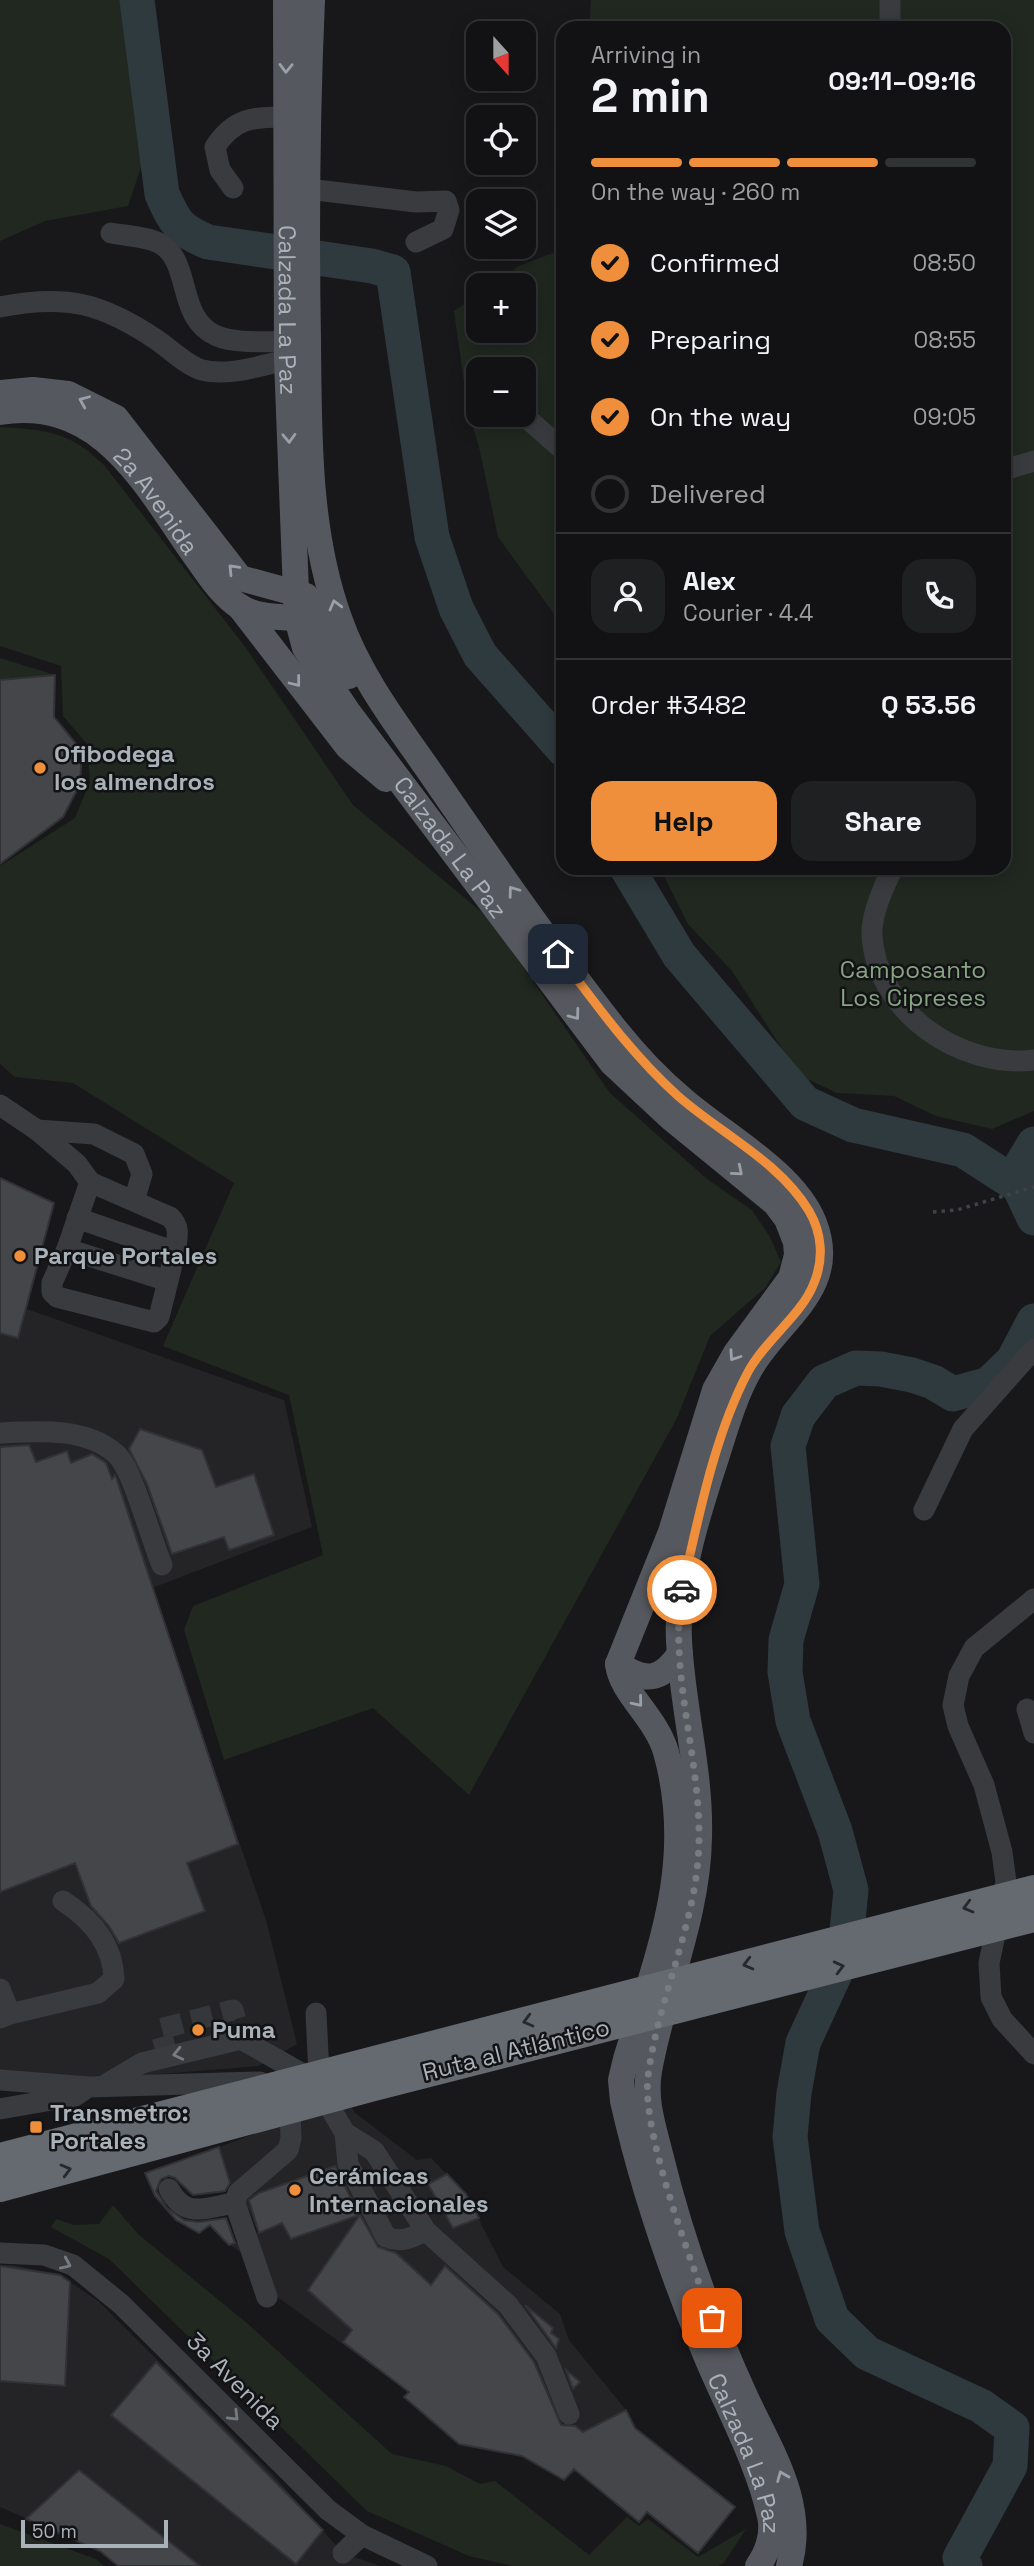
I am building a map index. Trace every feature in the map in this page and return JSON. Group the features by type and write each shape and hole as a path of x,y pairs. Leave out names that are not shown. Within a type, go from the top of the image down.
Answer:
{"highway":[{"name":"Ruta al Atlántico","path":"367,2075 1034,1890"},
{"name":"Ruta al Atlántico","path":"0,2158 367,2075 1034,1917"},
{"name":"Ruta al Atlántico","path":"0,2187 306,2089"}],"main road":[{"name":"Calzada La Paz","path":"286,0 285,117 300,197"},
{"name":"Calzada La Paz","path":"312,0 297,297 315,510 335,610 361,667 385,707 523,904 634,1052 679,1096 785,1181 810,1213 817,1231 821,1255 811,1292 749,1370 712,1470 681,1593 680,1654 698,1798 699,1836 692,1899 648,2076 648,2101 664,2170 692,2262 730,2363 786,2485 783,2532 789,2566"},
{"name":"Calzada La Paz","path":"297,297 287,351 295,592 301,639 310,658 612,1063 663,1111 767,1195 787,1219 796,1242 795,1264 787,1287 736,1353 715,1390 671,1532 618,1664 622,1682 654,1723 664,1745 675,1789 678,1829 673,1903 626,2059 621,2080 623,2101 643,2181 663,2242 702,2347 783,2532"},
{"name":"2a Avenida","path":"0,393 33,390 68,394 116,418 240,578 269,588 295,592"},
{"name":"2a Avenida","path":"0,412 29,410 65,415 107,440 161,508 217,586 240,607 348,747 416,803"},
{"path":"295,592 310,601 321,630 352,682 385,707"},
{"path":"240,607 297,618"},
{"path":"618,1664 641,1677 653,1676 664,1674 680,1654"},
{"name":"Calzada La Paz","path":"758,2566 783,2532"}],"street":[{"path":"890,0 890,21"},
{"path":"233,188 220,170 215,147 227,129 253,117 285,117"},
{"path":"300,197 416,202 437,234 416,242"},
{"path":"111,233 157,242 166,249 176,263 193,314 198,322 218,337 287,351"},
{"path":"0,307 23,303 85,303 129,321 200,370 222,372 287,351"},
{"path":"536,427 556,444"},
{"path":"1011,468 1034,461"},
{"path":"889,875 872,933 878,965 901,1007 932,1034 980,1057 1034,1060"},
{"path":"0,1105 37,1130 77,1164 90,1182 176,1223 168,1281 159,1317 154,1322 57,1297 52,1292 52,1283 90,1182"},
{"path":"37,1130 94,1134 134,1154 141,1164 142,1174 134,1201"},
{"path":"77,1164 94,1134"},
{"path":"77,1218 174,1252"},
{"path":"67,1248 168,1281"},
{"path":"924,1510 963,1429 1034,1349"},
{"path":"0,1433 46,1430 95,1441 118,1455 162,1565"},
{"path":"1034,1599 974,1648 959,1676 953,1705 958,1726 984,1785 1002,1852 1006,1882 989,1963 991,1997 1002,2019 1034,2054"},
{"path":"1027,1709 1034,1733"},
{"path":"0,1989 5,2016 98,1993 114,1979 113,1959 97,1931 80,1912 63,1901"},
{"path":"267,2297 235,2203 238,2193 288,2150 306,2089 316,2013"},
{"path":"8,2107 75,2096 142,2063 241,2039 306,2089 345,2133 374,2151 426,2231 508,2305 547,2356 569,2414"},
{"path":"0,2080 96,2087 306,2089"},
{"path":"0,2090 20,2092 21,2098 8,2107"},
{"path":"345,2133 348,2164 386,2237 397,2241 426,2231"},
{"path":"169,2189 177,2204 187,2209 235,2203"},
{"name":"3a Avenida","path":"0,2253 44,2255 73,2265 121,2304 328,2510 362,2535 427,2566"},
{"path":"344,2553 362,2535"}],"path":[{"path":"933,1212 957,1210 1034,1187"}],"shaded area":[{"path":"0,1178 54,1203 27,1309 284,1400 312,1527 152,1588 266,1920 297,2044 259,2066 100,2079 0,2071"},
{"path":"350,2103 354,2112 417,2160 431,2158 466,2194 503,2267 560,2314 569,2340 626,2410 635,2428 735,2507 698,2553 647,2512 639,2522 576,2471 564,2480 522,2456 459,2444 404,2397 409,2392 251,2278 260,2265 230,2245 258,2232 242,2194 234,2196 219,2147 316,2111"},
{"path":"12,2265 60,2275 98,2301 273,2475 343,2553 380,2566 118,2566 100,2551 0,2507 0,2266"}],"green space":[{"path":"0,0 121,0 143,161 128,206 45,221 0,241"},
{"name":"Camposanto Los Cipreses","path":"591,0 1034,0 1034,1111 992,1129 936,1116 894,1096 837,1093 799,1075 732,971 688,924 664,875 1011,875 1011,21 590,21"},
{"path":"556,252 556,616 498,537 473,427 536,427 536,357 466,357 466,397 454,311 466,303 466,343 536,343 536,273 509,273 519,266"},
{"path":"0,427 56,434 80,445 104,465 246,648 353,805 490,919 610,1093 707,1179 752,1210 770,1237 781,1262 765,1288 710,1336 677,1418 469,1795 373,1708 224,1760 184,1630 193,1606 323,1555 289,1395 163,1346 234,1183 73,1083 15,1077 0,1064 0,866 75,818 90,782 87,744 63,716 61,666 0,646"},
{"path":"0,658 55,675 0,680"},
{"path":"113,2205 138,2234 248,2324 392,2454 446,2466 480,2484 495,2481 589,2555 627,2517 639,2526 648,2519 698,2557 746,2529 724,2563 718,2566 513,2566 469,2556 367,2511 109,2259 51,2227 56,2219 74,2225 99,2224"},
{"path":"0,2524 96,2559 104,2566 0,2566"}],"building":[{"name":"Ofibodega los almendros","path":"55,675 54,717 82,751 80,784 63,817 0,864 0,680"},
{"name":"Parque Portales","path":"0,1178 54,1203 18,1338 0,1333"},
{"path":"140,1429 202,1450 216,1487 254,1474 274,1535 229,1550 224,1537 172,1554 147,1484 129,1449"},
{"path":"29,1445 36,1462 67,1451 71,1463 92,1454 106,1463 112,1479 115,1475 238,1844 187,1863 205,1911 119,1943 109,1926 91,1906 75,1863 0,1892 0,1447"},
{"path":"219,2147 230,2183 225,2191 193,2195 175,2178 169,2176 161,2179 156,2191 167,2208 184,2220 198,2222 226,2218 235,2243 229,2245 210,2225 199,2233 176,2220 155,2196 145,2173"},
{"path":"335,2166 359,2215 291,2239 282,2223 259,2233 249,2200 259,2193"},
{"path":"447,2174 466,2194 479,2218 453,2228 428,2184"},
{"path":"360,2215 378,2247 396,2253 431,2285 445,2266 498,2314 534,2362 561,2425 575,2426 583,2432 626,2410 635,2428 735,2507 698,2553 647,2512 639,2522 574,2469 564,2480 522,2456 459,2444 404,2397 409,2392 343,2342 352,2330 308,2290"},
{"path":"0,2266 60,2275 70,2282 65,2386 0,2381"},
{"path":"525,2305 553,2328 551,2333 559,2339 556,2348"},
{"path":"156,2362 323,2530 296,2564 111,2415"},
{"path":"566,2370 580,2382 573,2389"},
{"path":"79,2470 200,2566 118,2566 100,2551 26,2519"}],"waterway":[{"path":"137,0 162,194 179,224 208,242 372,266 393,272 432,537 456,608 480,655 556,741"},
{"path":"631,875 679,955 805,1103 853,1125 963,1150 1019,1186 1034,1218"},
{"path":"1019,1186 1022,1164 1034,1144"},
{"path":"965,2566 960,2558 1010,2466 1012,2428 981,2406 867,2353 832,2319 802,2231 790,2137 794,2093 803,2043 845,1952 851,1890 835,1831 793,1721 785,1672 786,1640 802,1584 788,1446 798,1416 824,1382 856,1368 881,1369 912,1375 933,1382 953,1394 989,1384 1013,1361 1034,1321"}],"tunnel":[{"path":"168,2057 160,2029 233,2010 241,2039"}],"way so far":[{"path":"682,1590 678,1635 688,1734 698,1798 696,1879 670,1980 647,2089 668,2184 688,2252 712,2318"}],"place":[{"name":"Ofibodega los almendros","path":"40,768"},
{"name":"Parque Portales","path":"20,1256"},
{"name":"Puma","path":"198,2030"},
{"name":"Transmetro: Portales","path":"36,2127"},
{"name":"Cerámicas Internacionales","path":"295,2190"}],"route":[{"path":"558,954 616,1031 657,1076 785,1181 799,1196 810,1213 820,1240 820,1263 811,1292 756,1358 742,1384 712,1470 682,1590"}]}
